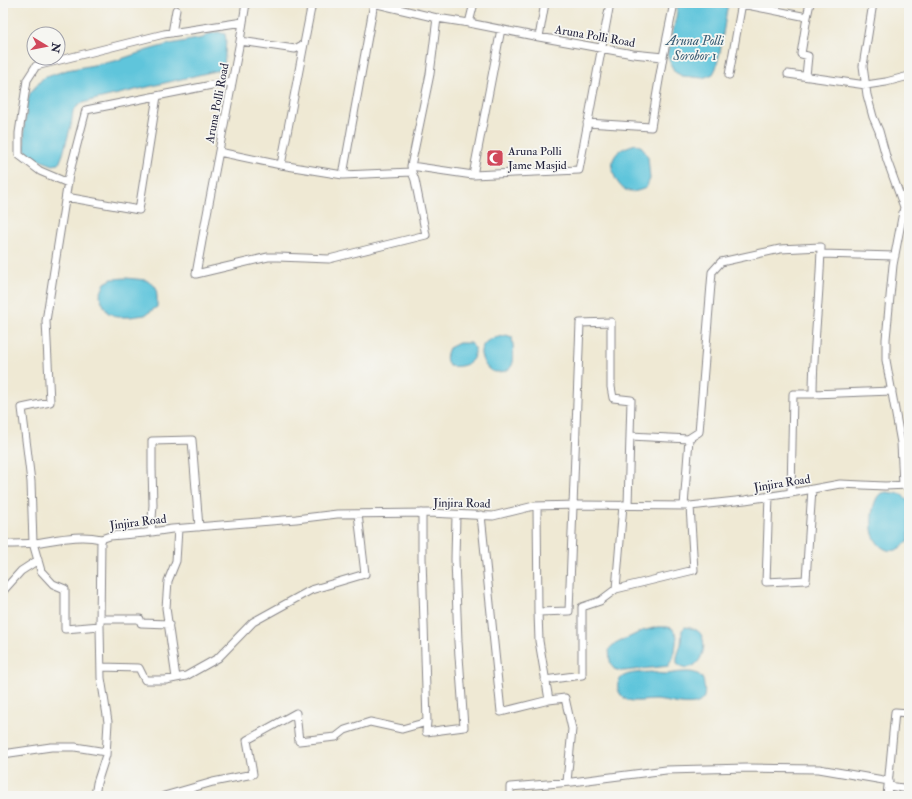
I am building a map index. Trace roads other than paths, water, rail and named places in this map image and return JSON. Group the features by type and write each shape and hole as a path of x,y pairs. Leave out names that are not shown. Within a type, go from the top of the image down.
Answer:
{"street":[{"name":"Aruna Polli Road","path":"246,3 196,274 268,258 329,259 426,235 412,169"},
{"path":"281,165 312,3"},
{"name":"Aruna Polli Road","path":"373,3 405,7 437,18 538,37 633,54 663,57"},
{"path":"343,175 373,3"},
{"path":"469,23 474,3"},
{"path":"538,37 545,3"},
{"path":"219,152 281,165 343,175 412,169 473,175 579,170 610,3"},
{"path":"587,123 651,127 674,3"},
{"path":"729,75 742,3 807,16"},
{"path":"806,76 808,56 801,54 810,3"},
{"path":"873,3 863,66 867,95 887,160 904,206 893,266 886,339 886,360 901,444 906,485"},
{"path":"172,33 176,10"},
{"path":"412,169 430,74 437,18"},
{"path":"68,184 40,171 19,155 19,133 27,80 36,66 164,34 243,22"},
{"path":"473,175 501,29"},
{"path":"240,41 295,49 304,44"},
{"path":"788,74 866,85 909,76"},
{"path":"169,624 141,623 140,619 100,623 65,629 65,589 53,584 41,571 33,543 31,482 22,408 50,402 46,321 69,175 86,110 232,81"},
{"path":"66,197 139,210 157,96"},
{"path":"630,436 688,439 699,432 712,272 721,262 780,249 821,247 821,276 813,364 813,394"},
{"path":"821,254 895,256"},
{"path":"538,612 569,612 580,323 611,322 611,387 613,398 631,400 626,505 616,589"},
{"path":"791,493 793,394 892,392"},
{"path":"545,680 582,676 582,607 600,601 616,589 694,570 687,506 688,439"},
{"path":"151,532 153,505 152,441 192,440 198,527"},
{"name":"Jinjira Road","path":"95,796 97,783 106,752 108,722 101,678 101,539 110,536 337,514 422,513 493,516 537,506 687,506 791,493 840,484 885,486 906,485"},
{"path":"769,496 766,582 806,580 812,489"},
{"path":"537,506 539,641 549,700"},
{"path":"422,513 426,732 464,727 457,635 455,559 456,515"},
{"path":"101,667 139,668 145,680 166,680 186,676 218,658 253,622 311,590 365,574 358,514"},
{"path":"481,515 501,712 549,700 565,698 572,729 566,782"},
{"path":"176,678 166,608 168,581 176,561 178,529"},
{"path":"3,544 33,543 72,537 91,536 101,539"},
{"path":"3,591 21,571 38,560"},
{"path":"887,796 895,712 909,713"},
{"path":"164,796 213,782 253,774 247,740 296,713 299,741 336,737 345,730 370,722 402,729 427,722"},
{"path":"3,754 51,747 106,752"},
{"path":"510,796 510,787 666,770 747,768 819,769 889,783 909,789"}],"water":[{"name":"Aruna Polli Sorobor 1","path":"678,3 728,3 720,52 713,74 703,78 682,76 675,72 671,65 667,54 676,18"},
{"path":"218,32 225,34 226,40 224,68 80,104 73,111 71,125 59,164 53,165 42,161 31,156 25,150 24,125 27,103 30,93 43,78 67,70 115,61 170,44 203,38 209,34"},
{"path":"636,144 642,147 648,157 650,179 646,188 630,192 624,189 617,181 614,176 612,165 615,156 619,151"},
{"path":"126,278 146,280 156,287 157,307 145,315 130,317 117,317 107,312 100,295 105,283 112,279"},
{"path":"506,335 512,337 514,356 513,363 509,369 505,371 492,371 488,369 483,361 481,356 482,349 484,344 488,341"},
{"path":"459,343 470,343 474,347 473,357 471,361 464,365 449,366 446,357 449,348"},
{"path":"886,492 901,494 908,500 909,506 909,541 898,549 892,551 885,549 879,544 874,538 872,530 873,507 877,497"},
{"path":"658,627 672,628 677,636 673,658 668,666 624,671 614,669 610,661 609,649 613,645 642,631"},
{"path":"685,627 700,633 704,646 700,659 696,664 690,667 684,667 677,664 682,630"},
{"path":"651,672 660,674 683,672 695,673 703,679 705,692 704,698 696,704 655,700 632,701 625,699 619,692 618,683 624,676 634,673"}],"place":[{"name":"Aruna Polli Jame Masjid","path":"495,158"}]}
